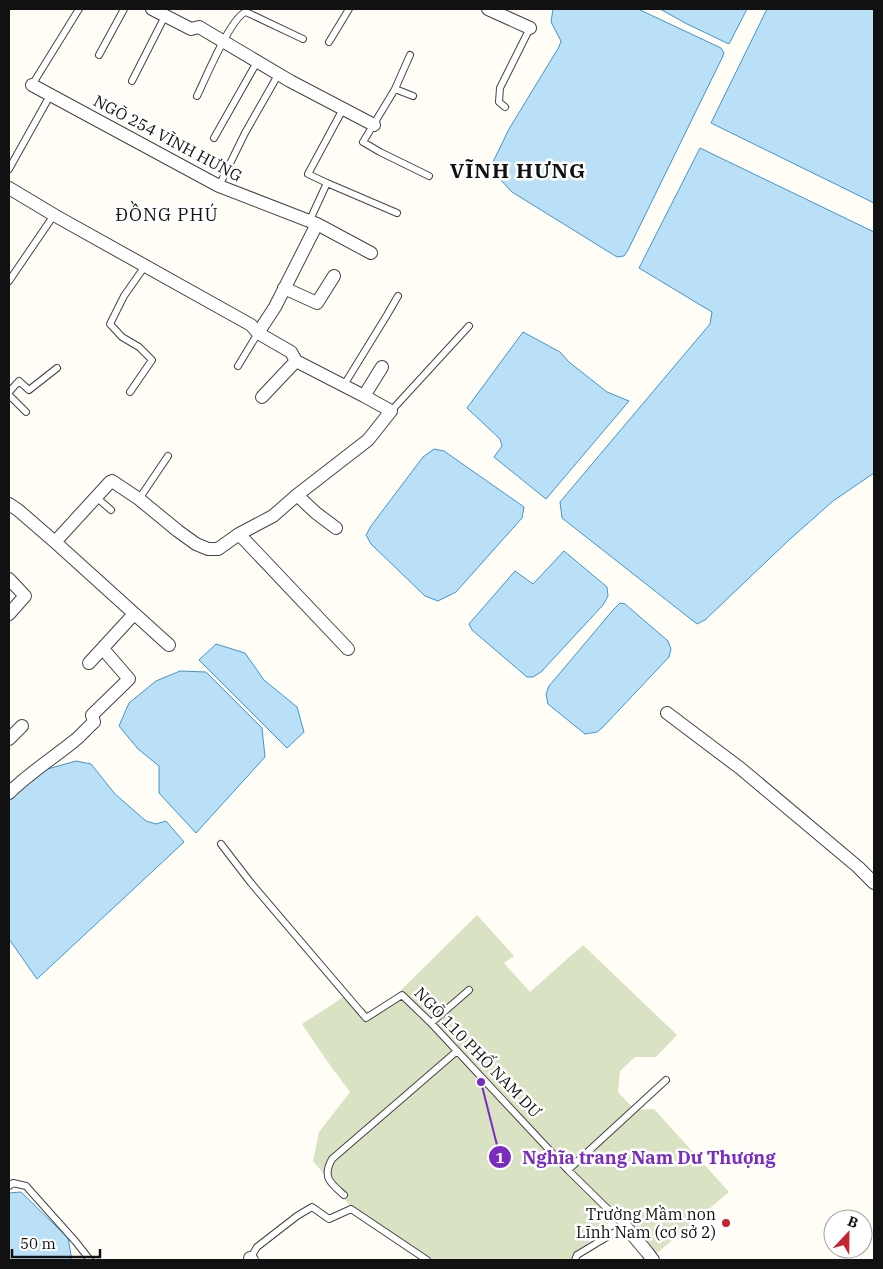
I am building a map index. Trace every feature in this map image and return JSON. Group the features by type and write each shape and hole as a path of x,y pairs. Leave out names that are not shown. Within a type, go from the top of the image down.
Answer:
{"street":[{"path":"152,9 191,29 199,26 278,75 374,125"},
{"path":"488,9 530,28"},
{"name":"NGÕ 254 VĨNH HƯNG","path":"32,85 219,186 313,223 372,253"},
{"path":"9,188 251,325 258,333 291,352 296,361 344,385 391,412 368,440 297,494 273,516 239,534 218,549 201,547 139,499 112,481 55,542"},
{"path":"258,333 275,307 313,223"},
{"path":"284,288 317,303 334,276"},
{"path":"262,397 296,361"},
{"path":"364,396 382,367"},
{"path":"297,494 316,513 336,528"},
{"path":"9,504 55,542 169,645"},
{"path":"239,534 348,649"},
{"path":"9,579 25,596 9,614"},
{"path":"89,663 134,614"},
{"path":"9,793 42,764 75,740 94,722 92,715 129,679 103,648"},
{"path":"667,713 740,768 858,867 874,884"},
{"path":"9,739 22,726"},
{"name":"NGÕ 110 PHỐ NAM DƯ","path":"625,1226 653,1260"}],"lane":[{"path":"32,85 78,9"},
{"path":"99,55 124,9"},
{"path":"329,42 349,9"},
{"path":"197,96 224,41 242,14 246,12 303,38"},
{"path":"132,81 165,16"},
{"path":"506,106 499,102 500,88 530,28"},
{"path":"410,55 395,89 363,142 428,176"},
{"path":"214,138 257,62"},
{"path":"219,186 245,133 278,75"},
{"path":"395,89 413,96"},
{"path":"9,169 47,101"},
{"path":"343,109 308,174 397,213"},
{"path":"313,223 327,183"},
{"path":"9,281 54,215"},
{"path":"130,392 152,360 138,347 122,337 110,324 124,296 145,266"},
{"path":"344,385 398,296"},
{"path":"391,412 469,326"},
{"path":"238,366 258,333"},
{"path":"26,412 9,394 19,381 29,390 57,368"},
{"path":"139,499 168,456"},
{"path":"96,497 111,510"},
{"name":"NGÕ 110 PHỐ NAM DƯ","path":"221,844 251,883 366,1018 402,995 431,1023 568,1170 625,1226"},
{"path":"431,1023 469,990"},
{"path":"344,1195 329,1182 327,1177 332,1159 457,1051"},
{"path":"568,1170 666,1080"},
{"path":"9,1186 13,1184 26,1186 90,1260"},
{"path":"251,1260 257,1247 297,1216 312,1207 329,1219 351,1209 427,1260"},
{"path":"575,1260 577,1255 625,1226"}],"green space":[{"path":"477,915 514,956 504,963 530,992 583,945 677,1035 656,1057 635,1057 620,1071 618,1092 635,1110 654,1109 729,1192 656,1254 617,1215 570,1260 426,1260 353,1209 313,1161 319,1132 350,1092 302,1024 345,996 369,1012 394,997"}],"water":[{"path":"553,9 638,9 721,48 724,53 624,256 617,257 512,192 496,175 492,164 509,129 559,47 561,41 551,22"},
{"path":"660,9 747,9 729,44"},
{"path":"767,9 874,9 874,203 711,123"},
{"path":"700,148 874,232 874,473 833,501 705,620 697,624 562,518 560,502 710,324 712,312 639,268"},
{"path":"523,332 560,352 569,362 607,392 629,401 546,499 494,457 502,446 500,439 467,408"},
{"path":"434,449 444,451 524,507 522,518 456,592 438,601 425,596 371,544 366,535 423,457"},
{"path":"564,551 607,587 608,596 603,605 541,672 533,677 527,677 472,630 469,624 515,571 533,584"},
{"path":"620,603 625,604 668,641 671,649 669,657 602,728 597,732 585,734 548,704 546,694 549,686"},
{"path":"216,644 245,653 264,680 297,707 304,732 287,748 199,660"},
{"path":"180,671 206,672 262,728 265,757 196,833 159,793 159,766 138,749 119,726 129,703 156,681"},
{"path":"76,761 91,764 115,794 146,821 156,824 166,821 184,842 37,979 9,939 9,801 44,770"},
{"path":"21,1192 68,1238 72,1260 9,1260 9,1193"}],"place":[{"name":"Nghĩa trang Nam Dư Thượng","path":"481,1082"},
{"name":"Trường Mầm non Lĩnh Nam (cơ sở 2)","path":"726,1223"}],"district":[{"name":"VĨNH HƯNG","path":"518,171"},
{"name":"ĐỒNG PHÚ","path":"167,215"}]}
